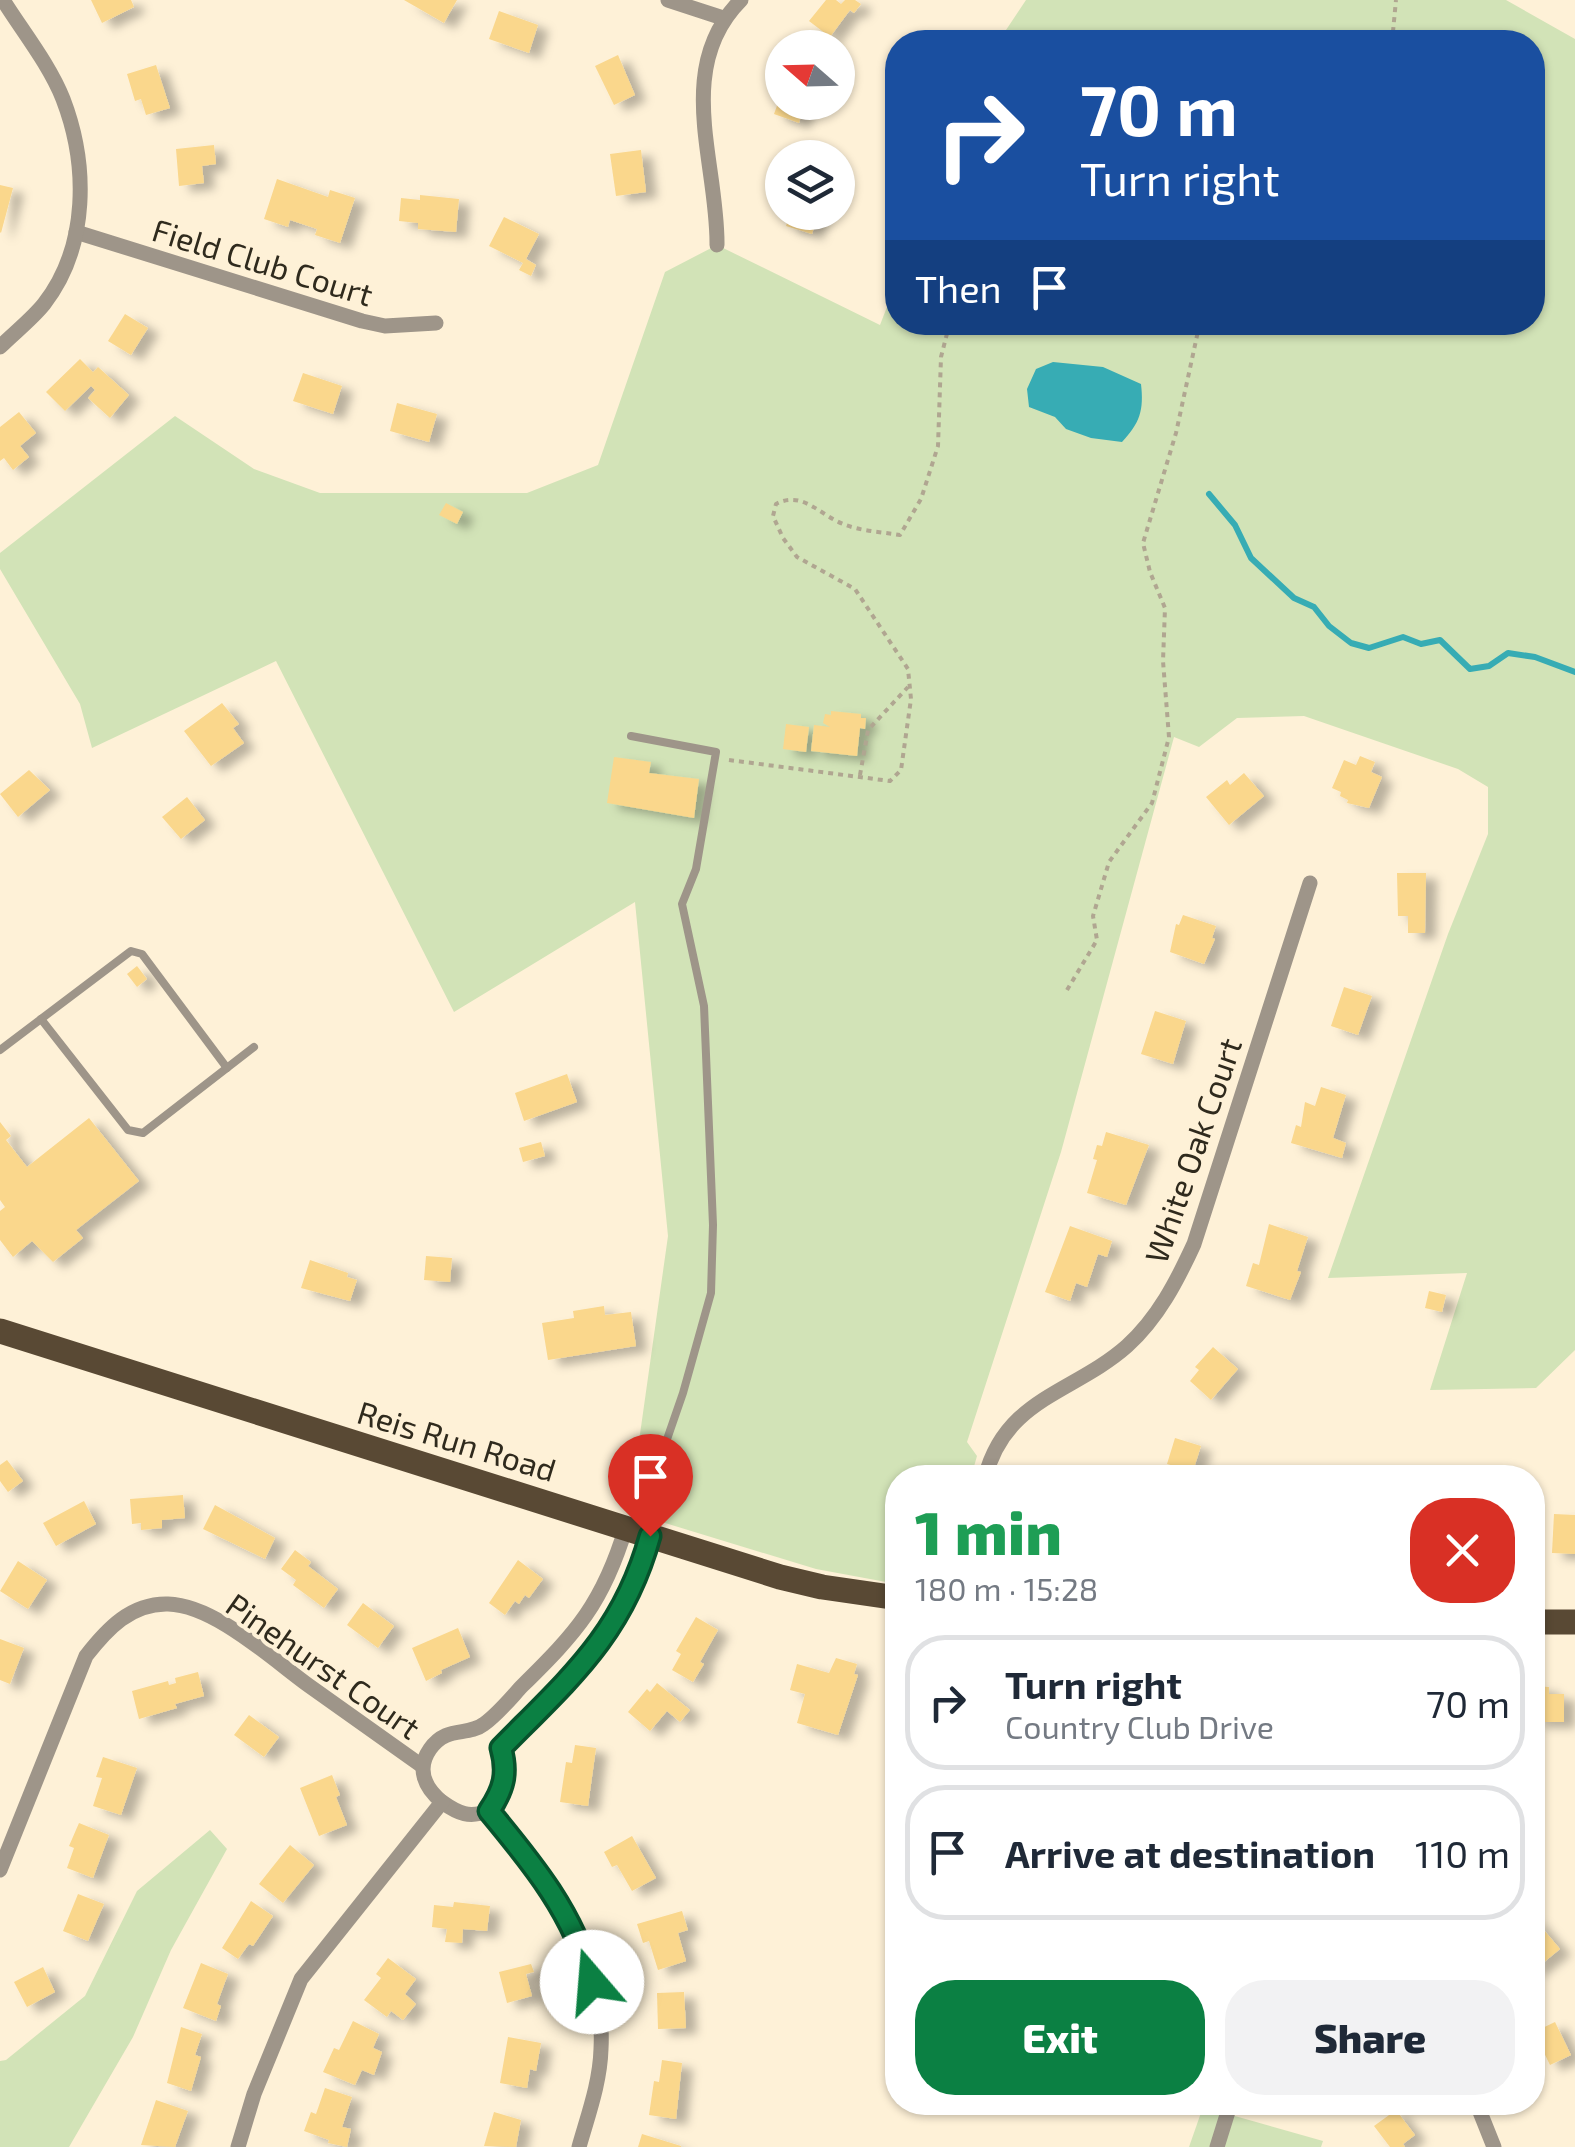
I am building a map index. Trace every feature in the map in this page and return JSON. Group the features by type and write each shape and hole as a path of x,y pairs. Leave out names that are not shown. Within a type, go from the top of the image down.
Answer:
{"main road":[{"name":"Reis Run Road","path":"0,1331 822,1587 885,1596"},
{"path":"1545,1622 1575,1622"}],"street":[{"path":"0,347 44,304 65,263 76,232 81,176 62,98 3,0"},
{"path":"668,0 723,18"},
{"path":"717,245 702,107 704,87 723,18 742,0"},
{"name":"Field Club Court","path":"76,232 362,322 385,326 436,323"},
{"name":"White Oak Court","path":"988,1465 1014,1420 1040,1399 1104,1364 1129,1344 1149,1323 1180,1274 1194,1244 1310,884"},
{"path":"480,1728 501,1748 506,1766 504,1785 489,1811 473,1816 442,1802 431,1792 422,1766 428,1751 442,1736 480,1728 567,1642 637,1531"},
{"path":"501,1748 585,1662 618,1618 632,1592 637,1531"},
{"name":"Pinehurst Court","path":"0,1870 86,1656 104,1632 126,1615 152,1606 170,1604 187,1608 224,1624 422,1766"},
{"path":"238,2147 273,2044 301,1979 442,1802"},
{"path":"489,1811 534,1865 567,1915 584,1952 599,2011 601,2048 596,2086 579,2147"},
{"path":"1217,2147 1228,2115"},
{"path":"1481,2115 1494,2147"}],"lane":[{"path":"631,736 716,752 696,870 682,904 704,1006 713,1225 711,1293 637,1531"},
{"path":"0,1050 131,951 142,954 228,1068"},
{"path":"41,1019 128,1130 144,1133 254,1047"}],"path":[{"path":"1393,30 1396,0"},
{"path":"715,758 890,780 901,770 911,698 908,669 855,589 797,557 782,538 773,516 776,504 798,500 840,524 900,535 921,499 938,446 941,357 947,335"},
{"path":"1067,990 1097,940 1093,916 1109,862 1152,804 1168,737 1164,608 1143,543 1176,433 1197,335"},
{"path":"860,775 868,730 910,686"}],"green space":[{"path":"1026,0 1506,0 1575,39 1575,1350 1536,1388 1430,1390 1467,1273 1328,1278 1448,934 1488,834 1488,787 1458,769 1304,716 1237,718 1199,747 1174,737 1061,1152 967,1442 977,1456 974,1465 885,1465 885,1582 816,1569 629,1512 668,1236 635,902 454,1012 276,661 92,748 80,704 0,569 0,553 175,416 254,469 320,493 527,493 598,465 665,272 717,245 880,325 885,312 885,335 1545,335 1545,30 1006,30"},
{"path":"210,1830 227,1849 171,1950 133,2037 69,2147 0,2147 0,2061 85,1996 137,1891"},
{"path":"1200,2115 1231,2115 1323,2141 1321,2147 1189,2147"}],"water":[{"path":"1053,362 1103,367 1141,384 1139,416 1122,442 1091,438 1066,429 1055,417 1029,407 1027,389 1036,369"}],"building":[{"path":"91,0 131,0 134,7 102,23"},
{"path":"404,0 457,0 444,23"},
{"path":"826,0 841,4 855,0 861,4 854,13 850,10 835,30 821,30 809,21"},
{"path":"499,11 538,25 529,53 489,39"},
{"path":"618,55 635,95 614,105 595,66"},
{"path":"156,65 170,108 146,115 141,99 135,101 127,74"},
{"path":"214,145 216,164 202,166 204,183 179,186 176,149"},
{"path":"641,150 646,192 616,196 610,154"},
{"path":"277,179 328,197 330,190 355,198 340,243 315,235 317,229 290,220 288,227 264,219"},
{"path":"0,185 13,188 1,233 0,232"},
{"path":"420,195 459,199 456,232 418,229 418,223 399,221 401,198 420,200"},
{"path":"504,217 539,234 526,259 536,265 531,276 519,270 523,263 489,246"},
{"path":"125,314 148,328 131,355 108,341"},
{"path":"80,359 93,372 98,367 129,395 110,418 88,398 95,390 91,386 65,411 46,392"},
{"path":"303,373 342,386 333,414 293,401"},
{"path":"397,403 437,414 429,442 390,431"},
{"path":"19,412 36,433 20,446 29,457 13,470 4,458 0,461 0,427"},
{"path":"446,503 463,512 457,524 439,515"},
{"path":"222,703 239,724 233,728 244,743 211,766 184,731"},
{"path":"831,711 866,718 865,729 860,728 857,756 811,751 814,725 830,727 823,723 825,714 831,715"},
{"path":"786,724 809,727 806,752 783,749"},
{"path":"1360,756 1375,762 1371,772 1382,777 1369,808 1347,803 1341,792 1332,788 1344,760 1356,765"},
{"path":"614,757 651,762 649,773 699,779 694,818 607,803"},
{"path":"29,770 50,790 18,817 0,794"},
{"path":"1244,773 1264,796 1229,825 1206,797 1227,780 1230,785"},
{"path":"187,797 205,820 181,839 162,817"},
{"path":"1397,873 1426,873 1425,933 1408,933 1408,916 1398,916"},
{"path":"1183,915 1216,926 1204,964 1170,952 1176,924"},
{"path":"137,966 147,979 137,987 127,974"},
{"path":"1344,987 1372,996 1358,1035 1331,1026"},
{"path":"1155,1011 1186,1021 1173,1064 1141,1054"},
{"path":"567,1074 577,1102 524,1121 515,1093"},
{"path":"1321,1087 1346,1095 1333,1138 1346,1143 1342,1158 1291,1143 1296,1125 1301,1127 1305,1102 1315,1106"},
{"path":"89,1118 139,1181 76,1230 83,1238 53,1262 32,1241 13,1257 0,1240 0,1211 5,1207 0,1200 0,1122 11,1136 6,1140 27,1167"},
{"path":"1106,1132 1149,1145 1126,1205 1087,1193 1097,1160 1093,1159 1097,1145 1102,1146"},
{"path":"541,1142 545,1156 523,1162 519,1148"},
{"path":"1269,1224 1308,1237 1290,1300 1246,1286 1253,1263 1259,1265"},
{"path":"1070,1226 1112,1241 1107,1257 1098,1254 1087,1287 1076,1283 1070,1301 1045,1292"},
{"path":"426,1256 452,1258 450,1282 424,1280"},
{"path":"310,1260 357,1280 350,1301 301,1288"},
{"path":"1429,1291 1446,1295 1442,1312 1425,1308"},
{"path":"604,1306 605,1315 631,1312 636,1346 548,1360 542,1323 574,1318 573,1311"},
{"path":"1213,1347 1238,1369 1211,1400 1190,1381 1199,1370 1195,1367"},
{"path":"1175,1438 1201,1446 1195,1465 1167,1464"},
{"path":"7,1460 23,1481 8,1492 0,1481 0,1465"},
{"path":"183,1495 185,1518 162,1520 162,1528 141,1530 141,1523 132,1524 130,1499"},
{"path":"84,1501 96,1524 56,1546 43,1523"},
{"path":"215,1505 275,1538 265,1559 203,1529"},
{"path":"1554,1514 1575,1515 1575,1554 1552,1553"},
{"path":"295,1550 311,1562 308,1566 338,1589 324,1608 293,1585 296,1580 281,1569"},
{"path":"518,1560 543,1579 529,1598 525,1595 519,1604 515,1601 505,1615 489,1603"},
{"path":"18,1561 47,1580 28,1609 0,1591"},
{"path":"363,1603 394,1626 378,1648 347,1625"},
{"path":"696,1617 718,1630 693,1682 672,1670 681,1654 676,1651"},
{"path":"458,1628 470,1657 426,1681 412,1648"},
{"path":"0,1639 24,1648 10,1684 0,1680"},
{"path":"836,1658 857,1664 854,1674 858,1675 838,1735 797,1723 805,1694 790,1690 797,1664 829,1673"},
{"path":"198,1672 204,1696 139,1719 132,1691 168,1681 169,1685 176,1683 175,1678"},
{"path":"657,1683 690,1710 680,1722 667,1711 650,1731 628,1712"},
{"path":"1545,1687 1549,1687 1549,1694 1564,1694 1564,1722 1545,1722"},
{"path":"249,1715 279,1737 264,1757 234,1735"},
{"path":"575,1745 596,1748 588,1806 560,1802 566,1762 572,1763"},
{"path":"103,1757 137,1768 121,1815 93,1806 102,1778 96,1777"},
{"path":"332,1775 347,1825 319,1836 300,1788"},
{"path":"79,1823 109,1835 93,1878 67,1868 74,1848 69,1846"},
{"path":"632,1836 656,1878 632,1891 604,1852"},
{"path":"290,1845 314,1865 283,1903 259,1884"},
{"path":"78,1894 104,1904 88,1941 63,1931"},
{"path":"251,1901 273,1916 253,1946 249,1944 238,1959 222,1948"},
{"path":"454,1902 490,1906 487,1931 463,1929 462,1943 445,1942 447,1929 432,1927 434,1905 453,1907"},
{"path":"682,1911 688,1930 678,1933 686,1961 658,1970 649,1941 643,1943 637,1924"},
{"path":"1545,1931 1560,1949 1545,1961"},
{"path":"388,1958 416,1979 405,1994 416,2004 403,2020 391,2011 387,2017 364,2000 381,1978 376,1974"},
{"path":"201,1963 228,1974 217,2004 221,2006 216,2021 183,2008"},
{"path":"531,1964 534,1972 526,1974 532,1996 507,2003 499,1972"},
{"path":"43,1967 55,1992 27,2007 14,1982"},
{"path":"684,1992 686,2028 658,2029 657,1993"},
{"path":"353,2021 379,2034 373,2048 382,2052 374,2075 362,2070 355,2085 323,2072"},
{"path":"1555,2022 1571,2055 1550,2065 1545,2055 1545,2027"},
{"path":"181,2027 202,2034 195,2055 201,2057 191,2091 167,2083"},
{"path":"508,2037 541,2043 536,2071 530,2069 527,2088 500,2083"},
{"path":"662,2060 682,2063 676,2119 649,2115"},
{"path":"325,2088 352,2097 342,2127 351,2129 347,2147 304,2131 311,2112 316,2114"},
{"path":"156,2100 188,2111 175,2147 141,2145"},
{"path":"494,2112 521,2120 516,2147 484,2146"},
{"path":"1389,2115 1400,2115 1415,2135 1403,2144 1405,2147 1390,2147 1374,2126"},
{"path":"642,2134 681,2146 681,2147 638,2147"}],"waterway":[{"path":"1209,494 1235,525 1251,558 1294,598 1314,607 1329,626 1351,643 1369,648 1403,637 1421,644 1440,640 1470,669 1489,666 1508,653 1535,657 1575,672"}],"route":[{"path":"592,1982 567,1915 534,1865 489,1811 504,1785 506,1766 501,1748 585,1662 618,1618 632,1592 650,1536"}]}
